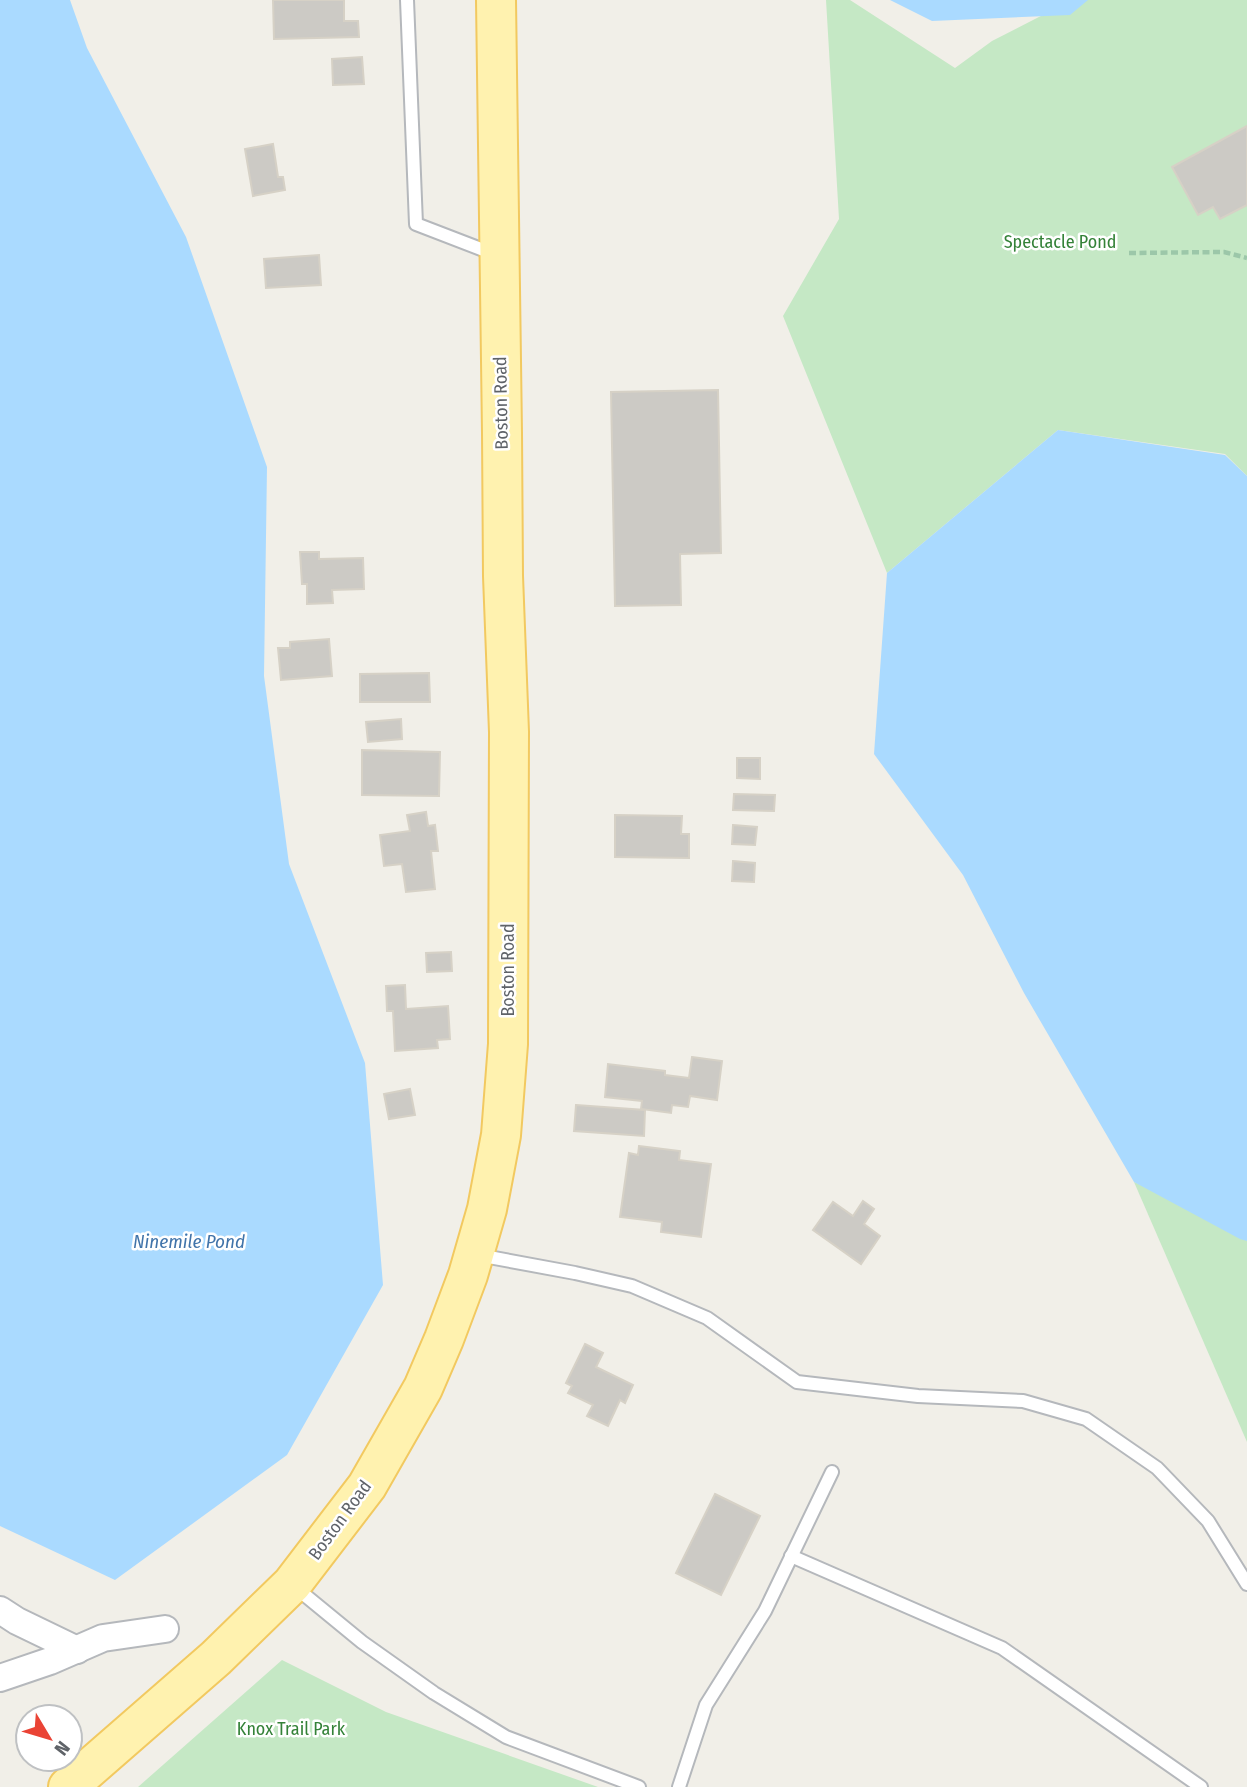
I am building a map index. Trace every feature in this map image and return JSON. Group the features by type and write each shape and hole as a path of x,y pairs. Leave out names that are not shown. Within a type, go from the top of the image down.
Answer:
{"main road":[{"name":"Boston Road","path":"68,1787 216,1658 292,1584 367,1486 417,1399 444,1339 468,1275 487,1209 501,1135 508,1044 509,732 503,576 496,0"}],"street":[{"path":"0,1610 77,1650"},
{"path":"0,1678 50,1661 103,1638 165,1629"}],"lane":[{"path":"407,0 416,224 499,256"},
{"path":"474,1254 632,1286 707,1318 797,1382 918,1396 1023,1401 1086,1419 1166,1477 1208,1521 1247,1584"},
{"path":"679,1787 706,1705 765,1611 832,1472"},
{"path":"791,1556 1002,1648 1201,1787"},
{"path":"292,1584 382,1657 506,1737 639,1787"}],"path":[{"path":"1129,253 1224,252 1247,258"}],"green space":[{"name":"Spectacle Pond","path":"826,0 850,0 955,68 992,41 1072,0 1247,0 1247,476 1225,454 1058,430 887,573 783,316 839,219"},
{"path":"1134,1182 1247,1227 1247,1442"},
{"name":"Knox Trail Park","path":"282,1660 386,1712 598,1787 138,1787"}],"water":[{"name":"Ninemile Pond","path":"0,0 70,0 87,48 186,237 267,467 264,676 289,864 365,1063 383,1285 287,1455 115,1580 0,1526"},
{"path":"890,0 1088,0 1070,15 932,21"},
{"path":"1058,430 1225,455 1247,476 1247,1241 1134,1182 1024,993 963,875 874,754 887,573"}],"building":[{"path":"273,0 344,0 344,21 358,21 359,37 274,39"},
{"path":"362,57 364,84 333,85 332,59"},
{"path":"1247,126 1247,205 1220,219 1213,207 1198,215 1172,167"},
{"path":"273,144 278,177 283,177 285,190 253,196 245,149"},
{"path":"319,255 321,285 266,288 264,259"},
{"path":"718,390 721,553 680,554 681,605 615,606 611,392"},
{"path":"300,552 319,552 319,559 363,558 364,589 332,590 333,603 307,604 307,584 302,584"},
{"path":"329,639 332,676 281,680 278,648 290,648 290,642"},
{"path":"429,673 430,702 360,702 360,674"},
{"path":"401,719 402,739 368,742 366,722"},
{"path":"362,750 440,752 439,796 362,795"},
{"path":"737,758 760,758 760,779 737,778"},
{"path":"734,794 775,795 774,811 733,810"},
{"path":"426,812 428,826 435,825 438,851 431,851 435,889 406,892 402,864 384,866 380,835 410,831 407,815"},
{"path":"615,815 682,816 681,834 689,834 689,858 615,857"},
{"path":"733,825 757,827 755,845 732,844"},
{"path":"733,861 755,863 754,882 732,881"},
{"path":"451,952 452,971 427,972 426,953"},
{"path":"405,985 406,1009 448,1006 450,1039 437,1040 438,1048 395,1051 393,1011 387,1011 386,986"},
{"path":"692,1057 722,1061 717,1100 690,1096 688,1107 672,1105 671,1113 641,1109 642,1101 605,1097 608,1064 665,1071 665,1075 689,1078"},
{"path":"410,1089 415,1115 389,1119 384,1094"},
{"path":"576,1105 645,1110 644,1136 574,1131"},
{"path":"639,1146 680,1151 679,1160 711,1164 701,1237 661,1232 662,1222 620,1217 629,1153 638,1155"},
{"path":"863,1201 874,1209 864,1224 880,1236 861,1264 813,1230 833,1202 853,1216"},
{"path":"585,1344 603,1353 596,1367 633,1385 625,1403 620,1400 608,1426 587,1416 593,1405 568,1393 572,1386 566,1383"},
{"path":"715,1494 760,1516 721,1595 676,1573"}]}
